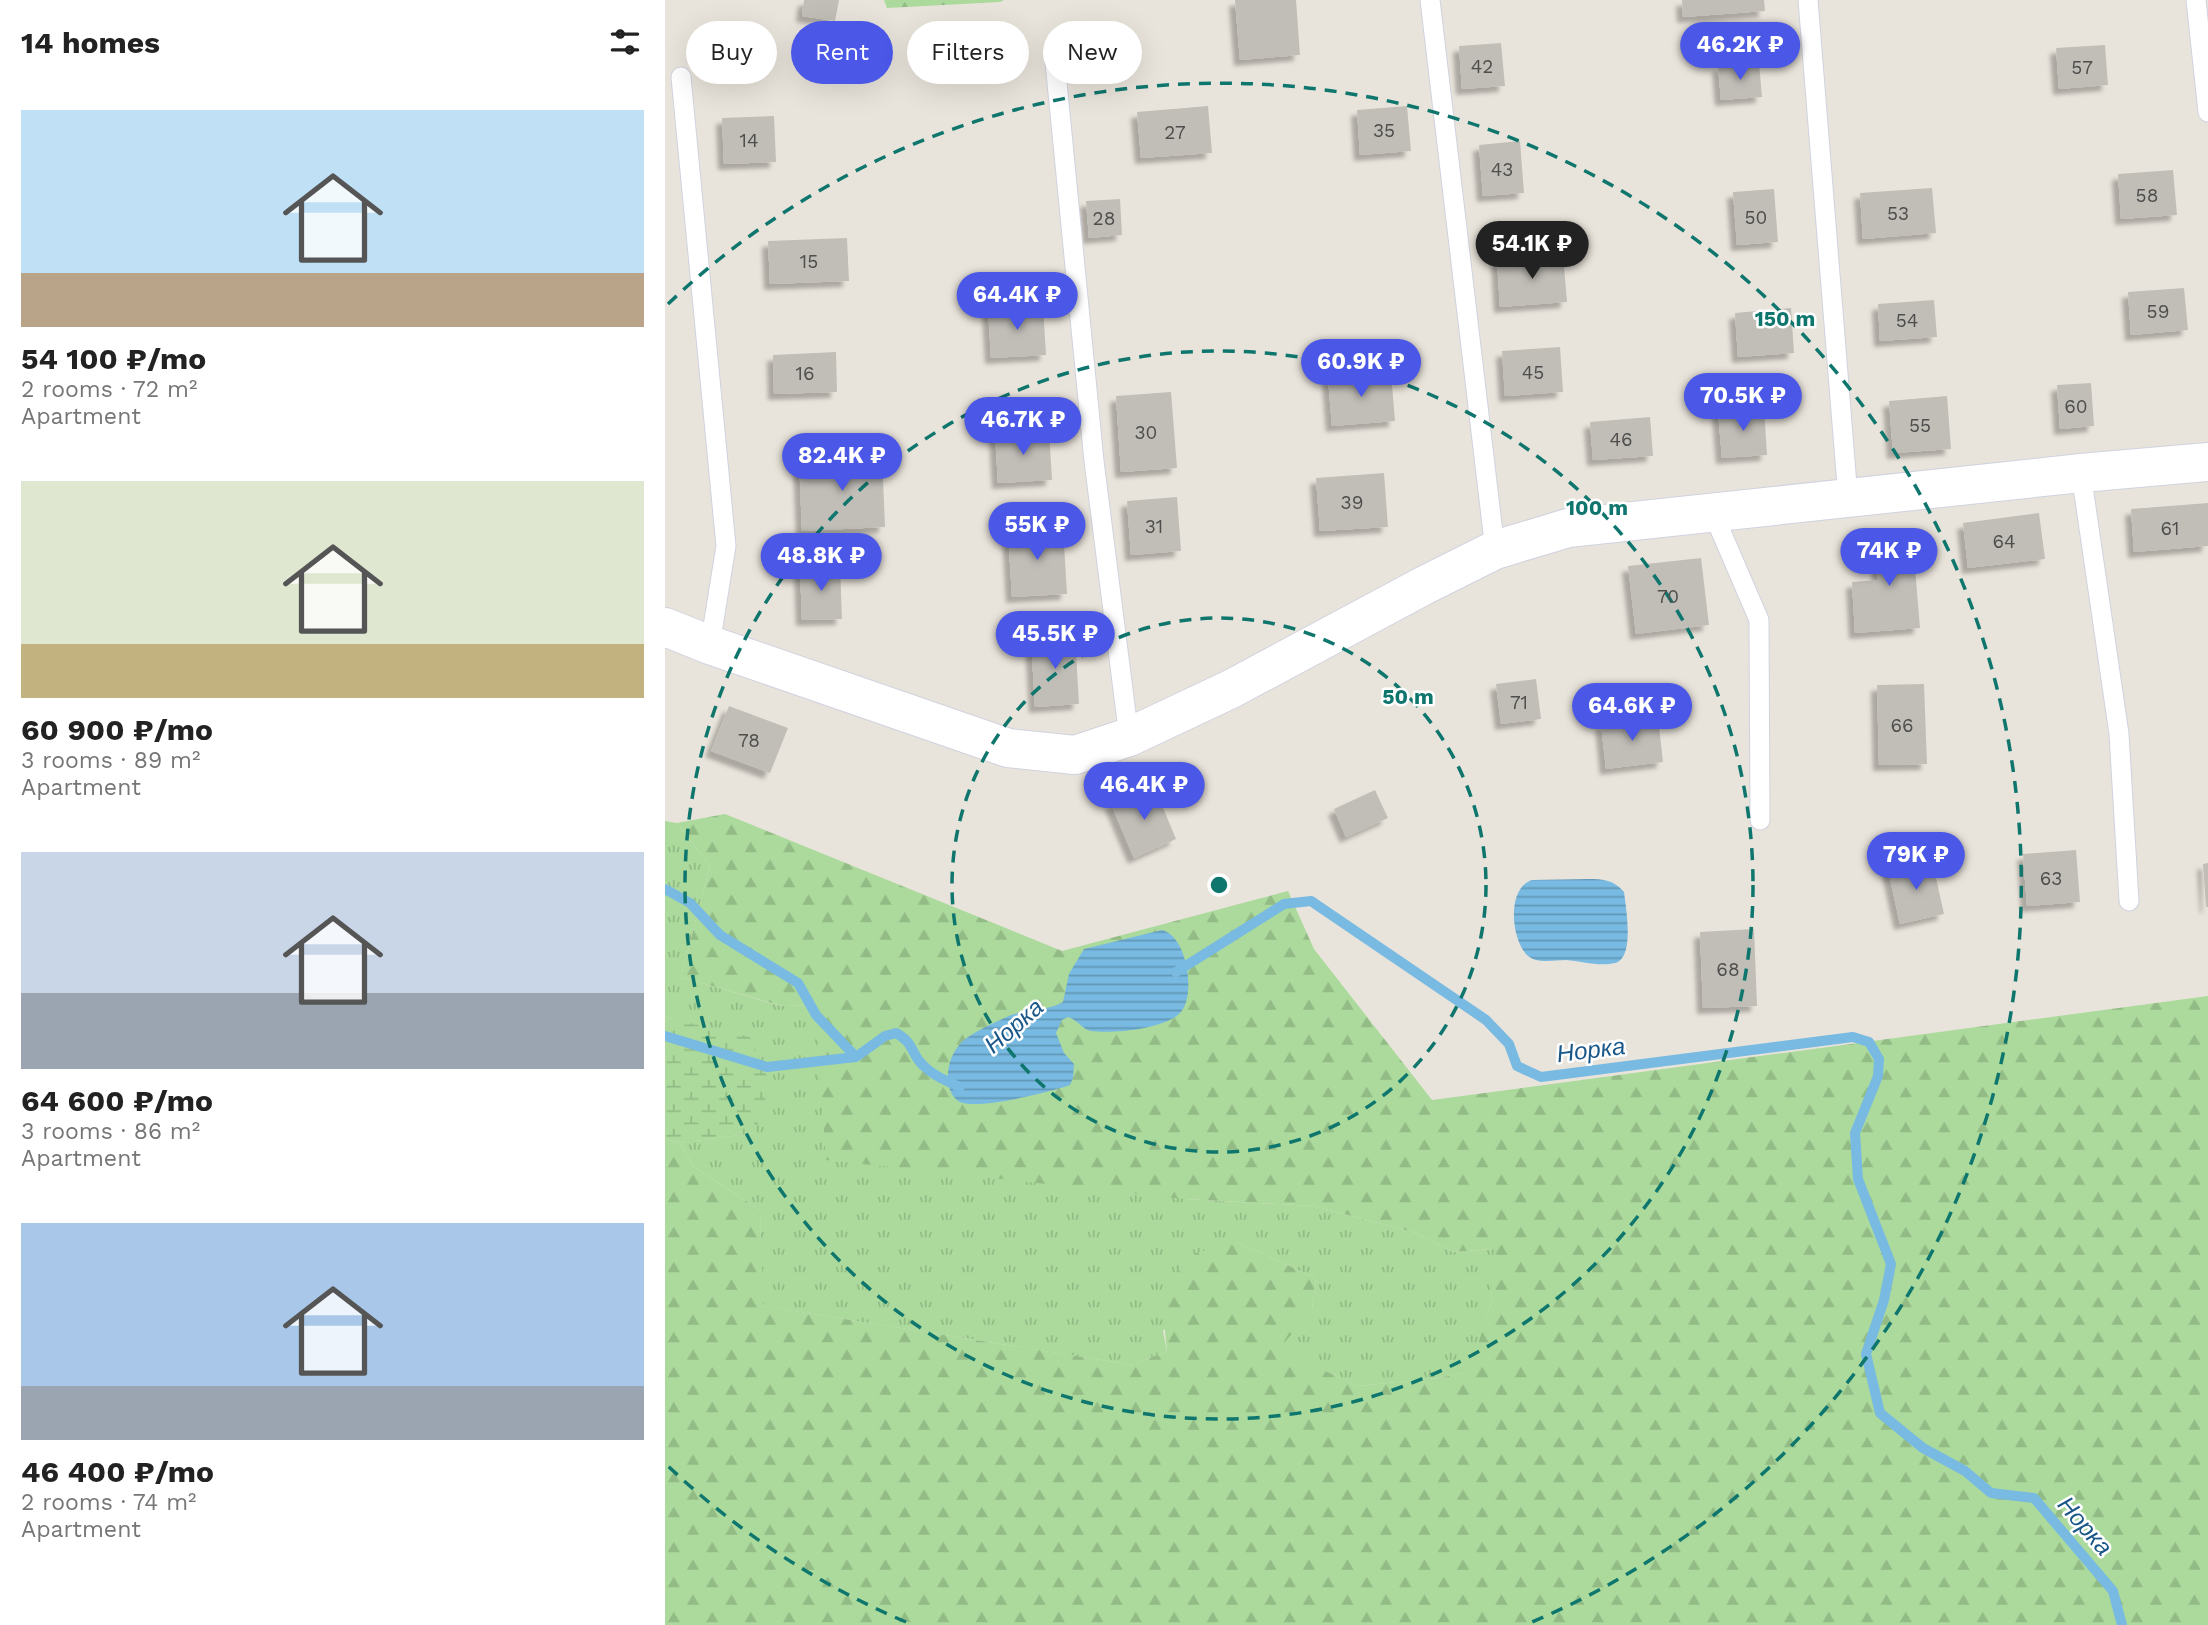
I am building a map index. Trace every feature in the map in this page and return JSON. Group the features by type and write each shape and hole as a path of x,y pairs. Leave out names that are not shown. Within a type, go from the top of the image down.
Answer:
{"street":[{"path":"665,627 1008,748 1076,755 1129,737 1231,689 1423,586 1495,551 1568,528 2081,473 2208,463"}],"lane":[{"path":"1430,0 1495,551"},
{"path":"1808,0 1847,498"},
{"path":"2196,0 2208,112"},
{"path":"681,77 726,546 710,645"},
{"path":"1057,84 1094,461 1129,737"},
{"path":"2081,473 2119,734 2129,901"},
{"path":"1713,513 1759,620 1760,820"}],"green space":[{"path":"884,0 1004,0 887,8"},
{"path":"725,814 1062,951 1288,891 1314,949 1432,1100 2208,996 2208,1625 665,1625 665,1139 680,1143 694,1167 760,1210 763,1306 1133,1365 1167,1351 1162,1303 1176,1274 1196,1253 1237,1242 1316,1278 1312,1310 1279,1349 1357,1386 1438,1378 1469,1372 1491,1304 1494,1249 1453,1252 1416,1233 1314,1206 1185,1199 826,1160 815,1005 782,1006 681,977 710,866 677,823"},
{"path":"665,821 677,823 710,866 681,977 781,1006 815,1005 1185,1199 1314,1206 1416,1233 1453,1252 1495,1249 1491,1304 1470,1372 1357,1386 1278,1349 1312,1310 1316,1278 1237,1242 1163,1331 1167,1351 1133,1365 762,1306 760,1210 694,1167 680,1143 755,1133 676,1020 665,1016"},
{"path":"665,1016 750,1037 770,1083 755,1133 680,1143 665,1139"}],"water":[{"path":"1599,879 1616,885 1624,892 1628,932 1625,952 1621,959 1615,963 1603,964 1566,960 1541,961 1528,956 1518,939 1514,915 1518,893 1524,885 1532,880"},
{"path":"1162,930 1171,935 1178,944 1187,969 1188,995 1179,1014 1150,1027 1111,1032 1088,1030 1068,1017 1062,1020 1056,1033 1064,1053 1074,1064 1070,1085 1031,1096 982,1104 960,1102 954,1097 949,1085 949,1068 954,1053 964,1040 1011,1015 1063,1002 1069,974 1084,949"}],"building":[{"path":"804,0 839,0 835,21 802,16"},
{"path":"1235,0 1296,0 1300,55 1240,60"},
{"path":"1682,0 1764,0 1765,11 1683,17"},
{"path":"1501,43 1505,86 1462,89 1459,46"},
{"path":"2105,45 2108,85 2059,89 2056,48"},
{"path":"1759,63 1762,97 1721,100 1718,66"},
{"path":"1208,106 1212,153 1141,158 1137,112"},
{"path":"1407,106 1411,151 1360,155 1357,110"},
{"path":"774,116 776,162 724,164 722,118"},
{"path":"1520,141 1524,193 1483,196 1479,145"},
{"path":"2173,170 2177,215 2121,219 2118,174"},
{"path":"1932,188 1936,233 1863,239 1860,193"},
{"path":"1774,189 1778,242 1737,245 1733,192"},
{"path":"1120,199 1122,235 1089,238 1086,201"},
{"path":"847,238 849,281 770,284 768,241"},
{"path":"1563,254 1567,302 1500,307 1497,259"},
{"path":"2184,288 2188,330 2131,335 2128,292"},
{"path":"1934,300 1937,337 1880,341 1878,304"},
{"path":"1043,305 1046,355 991,358 988,308"},
{"path":"1791,308 1794,353 1738,357 1735,313"},
{"path":"1560,347 1563,392 1505,396 1502,351"},
{"path":"836,352 837,392 774,394 773,355"},
{"path":"1391,373 1395,421 1332,426 1328,378"},
{"path":"2091,383 2094,426 2060,429 2057,385"},
{"path":"1171,392 1177,468 1121,472 1116,396"},
{"path":"1947,396 1951,449 1893,453 1889,401"},
{"path":"1764,408 1767,455 1722,458 1718,411"},
{"path":"1650,417 1653,456 1593,460 1590,422"},
{"path":"1049,430 1052,480 998,483 995,433"},
{"path":"882,455 885,527 802,531 799,458"},
{"path":"1384,473 1388,527 1320,531 1316,478"},
{"path":"1177,497 1181,551 1131,555 1127,501"},
{"path":"2208,503 2208,546 2134,552 2131,509"},
{"path":"2039,513 2045,559 1968,568 1963,523"},
{"path":"1063,527 1067,594 1012,597 1008,530"},
{"path":"1912,532 1920,628 1855,633 1852,582 1878,580 1875,534"},
{"path":"1701,558 1709,625 1636,634 1628,566"},
{"path":"840,566 842,619 802,620 800,568"},
{"path":"1075,636 1079,704 1035,707 1031,638"},
{"path":"1536,679 1541,719 1501,724 1496,684"},
{"path":"1924,684 1927,764 1879,765 1877,685"},
{"path":"729,706 788,728 770,773 711,751"},
{"path":"1658,717 1663,762 1606,769 1601,724"},
{"path":"1154,786 1176,839 1134,858 1111,804"},
{"path":"1375,790 1388,818 1346,837 1334,809"},
{"path":"2076,850 2080,902 2027,906 2023,854"},
{"path":"1932,860 1944,914 1900,924 1888,869"},
{"path":"2208,863 2208,907 2206,907 2203,864"},
{"path":"1754,929 1757,1006 1703,1008 1700,932"}],"waterway":[{"path":"665,889 690,903 720,935 798,983 816,1015 856,1057"},
{"name":"Норка","path":"1176,972 1284,904 1311,901 1486,1020 1509,1044 1517,1066 1541,1077 1853,1037 1869,1042 1879,1059 1878,1076 1855,1133 1858,1179 1891,1264 1884,1300 1866,1354 1880,1413 1923,1448 1965,1471 1991,1493 2034,1498 2113,1591 2122,1625"},
{"name":"Норка","path":"665,1036 767,1067 856,1057 885,1036 896,1033 907,1041 917,1058 929,1070 960,1087"}]}
